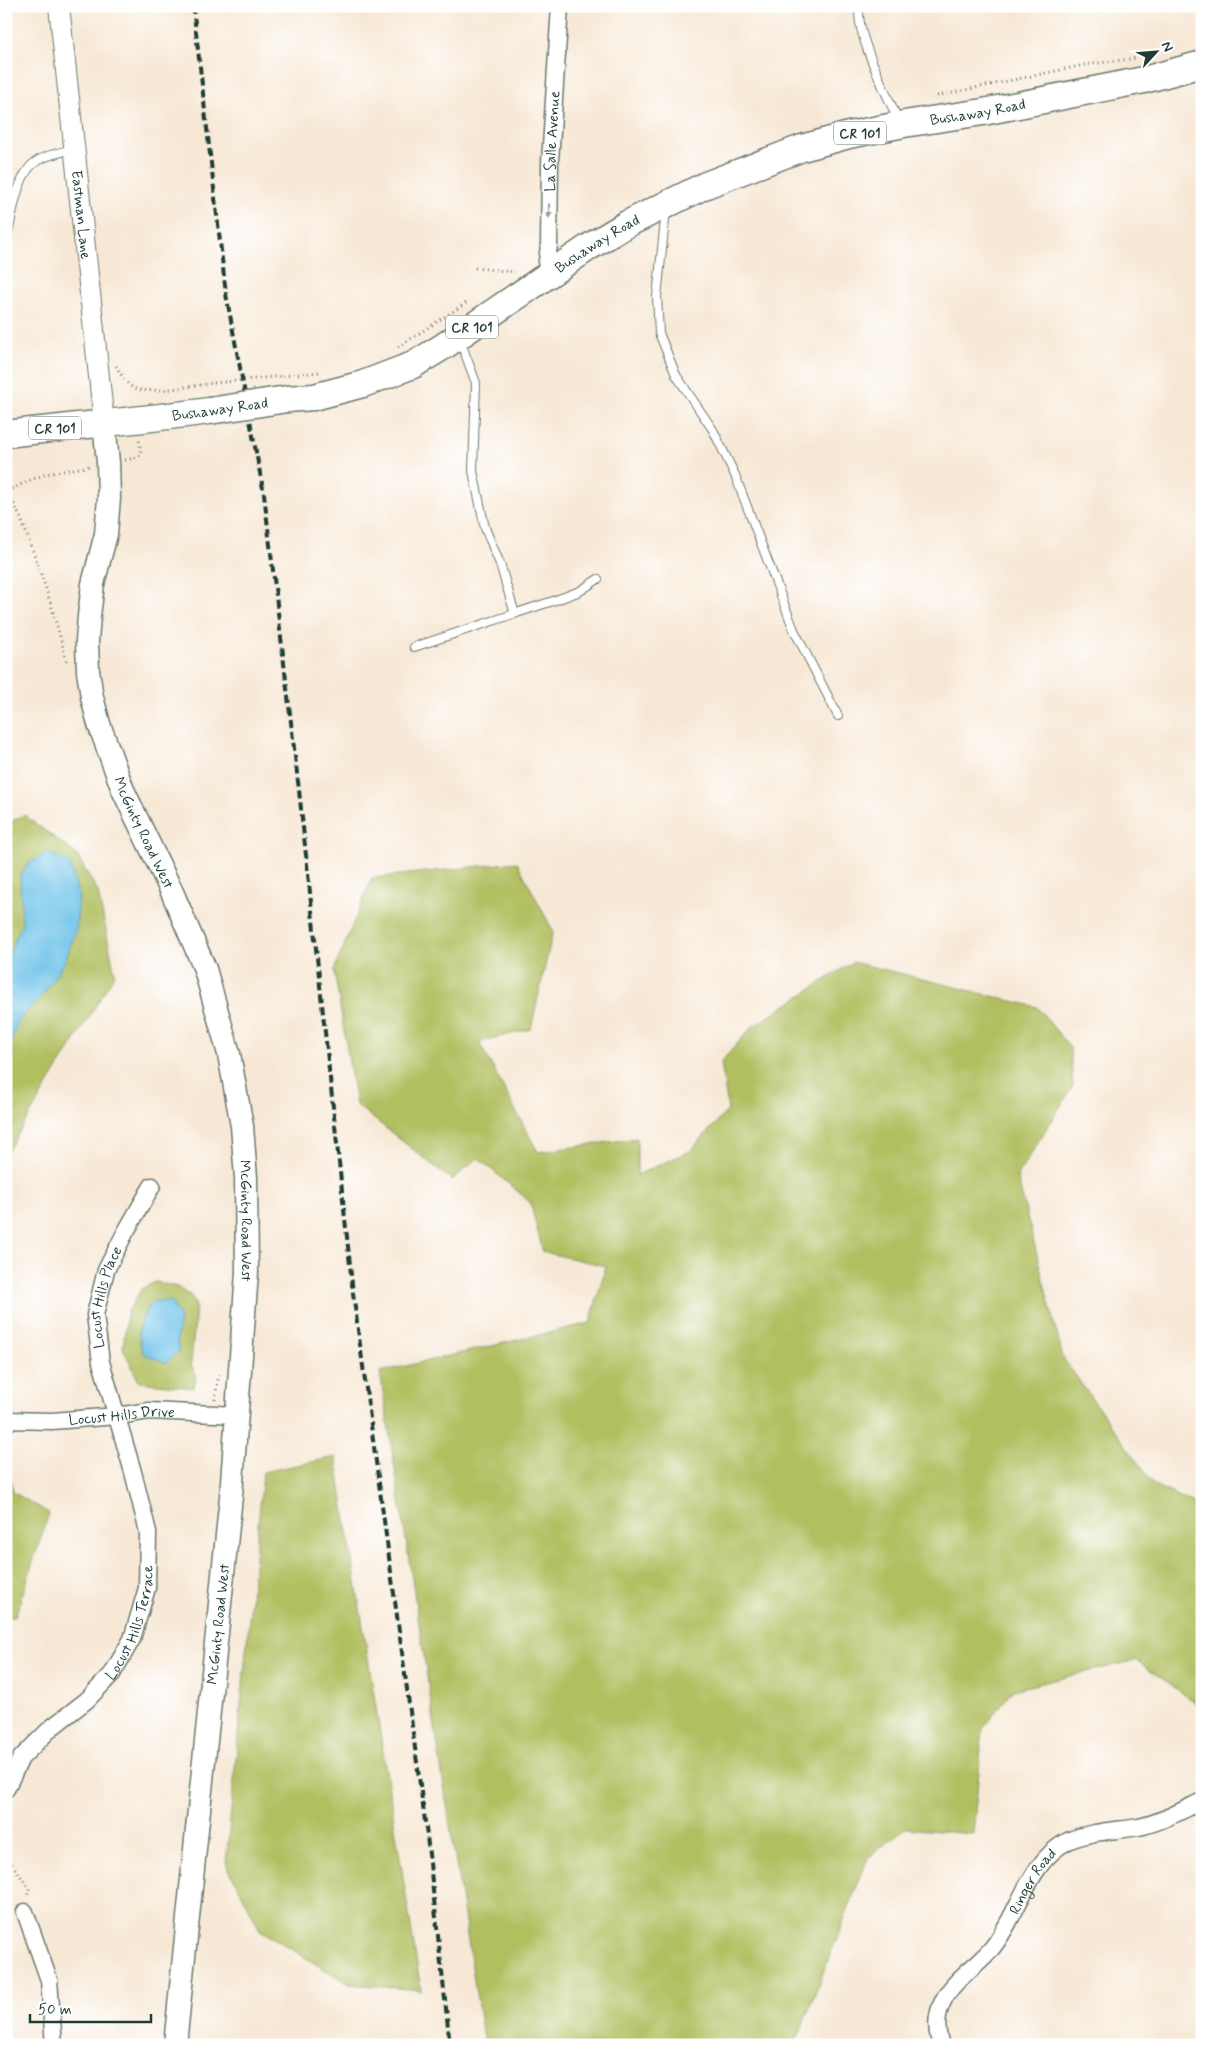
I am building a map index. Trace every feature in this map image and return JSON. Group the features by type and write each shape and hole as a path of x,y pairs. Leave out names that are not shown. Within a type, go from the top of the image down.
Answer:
{"main road":[{"name":"Bushaway Road","path":"6,434 162,418 209,411 285,388 314,396 363,384 413,365 620,228 666,203 751,167 802,148 849,135 983,112 1144,80 1202,64"},
{"name":"McGinty Road West","path":"104,423 109,480 106,534 93,584 86,640 88,671 99,724 123,790 172,892 204,969 228,1054 242,1126 246,1187 247,1272 231,1496 175,2045"}],"street":[{"name":"Eastman Lane","path":"59,6 104,423"},
{"name":"La Salle Avenue","path":"545,277 549,245 550,162 560,6"},
{"name":"Locust Hills Place","path":"117,1416 100,1362 95,1314 106,1270 152,1186"},
{"name":"Locust Hills Drive","path":"6,1420 52,1421 117,1416 150,1411 237,1415"},
{"name":"Locust Hills Terrace","path":"6,1789 21,1758 51,1728 87,1700 112,1674 132,1639 145,1596 147,1588 148,1532 117,1416"},
{"name":"Ringer Road","path":"941,2045 937,2035 938,2017 943,2000 992,1948 1037,1871 1050,1853 1068,1841 1089,1834 1151,1824 1202,1801"},
{"path":"25,1912 49,1980 54,2045"}],"lane":[{"path":"860,6 858,12 861,29 900,125"},
{"path":"6,242 20,183 28,168 46,157 74,149"},
{"path":"666,203 657,297 659,334 676,375 713,430 735,475 794,630 838,716"},
{"path":"458,336 476,383 472,471 485,528 500,564 516,614"},
{"path":"414,647 580,591 598,579"}],"path":[{"path":"476,268 518,272 510,277"},
{"path":"396,348 470,301"},
{"path":"136,389 149,390 214,383 285,388 326,371"},
{"path":"69,670 59,628 22,520 7,491 46,474 78,469"},
{"path":"214,1414 215,1394 220,1370"},
{"path":"6,1856 29,1888 25,1912"}],"green space":[{"path":"24,815 76,854 98,892 115,974 6,1154 6,824"},
{"path":"517,862 553,931 531,1029 479,1042 538,1152 637,1138 637,1175 690,1151 728,1110 721,1062 752,1027 853,962 1037,1007 1070,1048 1073,1086 1017,1176 1063,1358 1154,1485 1199,1506 1202,1505 1202,1707 1136,1660 1013,1690 983,1728 973,1834 905,1828 868,1858 795,2045 484,2045 380,1372 590,1323 606,1266 543,1252 530,1202 478,1158 452,1180 356,1105 334,970 372,878"},
{"path":"156,1282 177,1287 191,1296 196,1306 191,1364 196,1376 194,1388 139,1382 123,1348 127,1313 141,1289"},
{"path":"6,1447 13,1492 49,1513 15,1617 6,1618"},
{"path":"336,1457 421,1990 349,1984 260,1930 226,1863 263,1472"}],"water":[{"path":"48,853 69,862 79,897 76,930 65,961 44,993 18,1021 6,1057 6,961 22,923 20,876 29,863"},
{"path":"154,1301 171,1301 180,1318 177,1340 179,1351 166,1363 143,1353 138,1333 146,1310"}],"railway":[{"path":"193,6 226,294 264,494 299,790 353,1293 427,1836 450,2045"}]}
